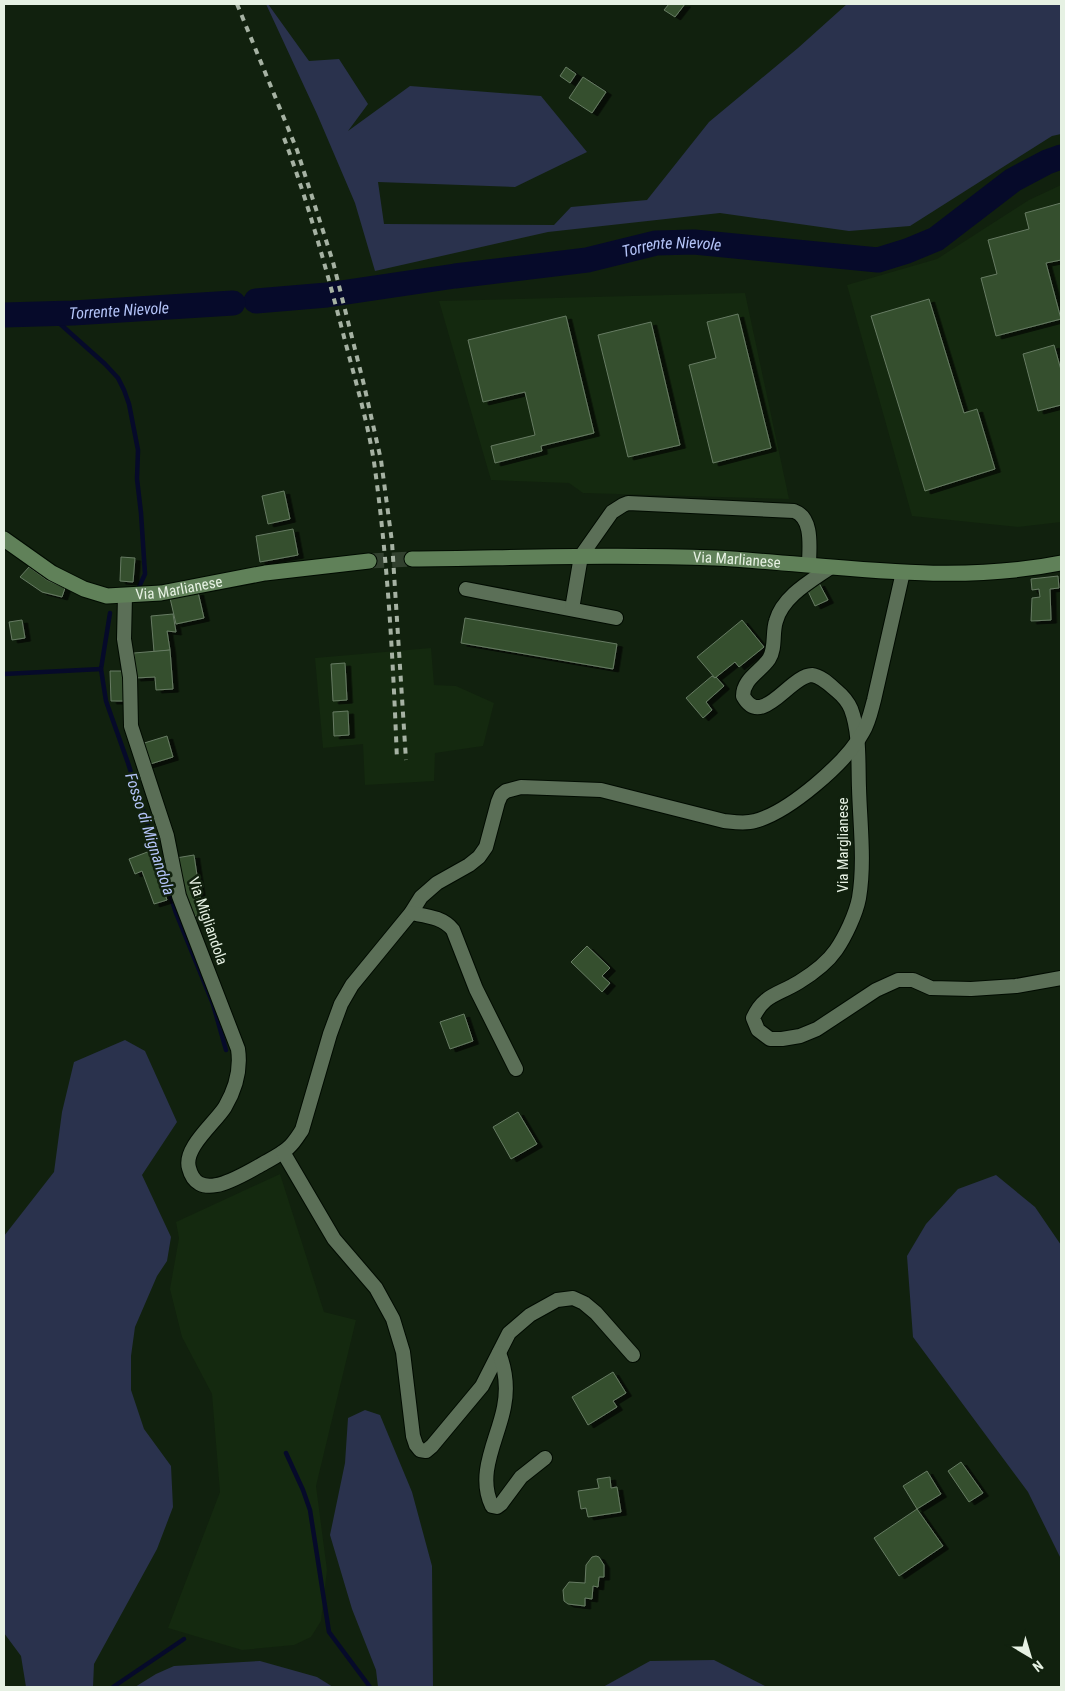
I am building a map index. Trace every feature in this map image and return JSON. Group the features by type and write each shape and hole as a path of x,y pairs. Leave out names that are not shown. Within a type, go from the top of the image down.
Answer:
{"street":[{"path":"572,609 581,556 612,512 623,505 633,503 791,510 798,512 808,528 809,566"},
{"name":"Via Marlianese","path":"4,539 52,573 84,589 107,596 161,593 265,573 369,561"},
{"name":"Via Marlianese","path":"412,559 581,556 714,558 903,572 1001,572 1061,563"},
{"name":"Via Marglianese","path":"831,567 808,583 785,603 775,622 773,650 769,658 744,685 743,696 750,705 756,708 762,707 806,676 816,676 839,693 848,703 854,719 857,741 861,852 858,900 846,934 836,951 821,967 798,983 772,995 758,1006 753,1018 758,1030 770,1039 800,1036 816,1029 876,990 898,980 914,980 931,988 971,989 1016,986 1061,978"},
{"path":"633,1355 589,1307 573,1298 557,1300 530,1315 509,1333 475,1395 432,1446 426,1451 420,1450 413,1436 403,1352 393,1319 376,1288 334,1239 283,1152 294,1142 302,1130 330,1034 341,1004 352,985 428,890 479,857 486,847 501,795 506,791 521,787 601,790 724,821 739,823 754,821 784,807 839,762 864,732 870,718 903,572"},
{"path":"466,589 616,618"},
{"name":"Via Migliandola","path":"125,596 124,639 130,677 131,726 167,836 179,896 238,1049 238,1070 230,1099 219,1116 192,1148 188,1158 188,1167 197,1181 205,1185 215,1186 226,1184 283,1152"},
{"path":"411,913 437,919 449,925 453,930 476,990 516,1068"},
{"path":"499,1353 507,1383 504,1407 488,1466 488,1489 492,1506 497,1507 502,1504 521,1477 546,1458"}],"shaded area":[{"path":"266,4 268,4 309,61 339,59 368,104 348,131 410,86 541,96 587,152 515,187 378,182 384,224 554,225 571,207 647,200 709,122 798,48 847,4 1061,4 1061,134 1052,136 910,226 849,231 720,213 548,232 375,271 355,203 317,114"},
{"path":"1061,185 1061,522 1018,527 912,516 847,285 937,259 1029,200"},
{"path":"745,293 789,499 583,493 569,483 491,480 439,301"},
{"path":"431,648 434,685 456,686 494,703 483,746 435,753 434,781 365,785 363,744 323,748 315,658"},
{"path":"125,1040 145,1051 177,1122 142,1175 171,1237 167,1261 157,1276 135,1327 131,1356 131,1390 144,1429 171,1466 173,1507 157,1549 94,1664 93,1687 26,1687 21,1656 4,1633 4,1236 54,1172 62,1112 74,1062"},
{"path":"280,1174 324,1312 356,1320 316,1486 327,1570 321,1621 311,1637 294,1645 242,1650 168,1628 220,1492 212,1394 182,1337 170,1289 179,1238 176,1222"},
{"path":"996,1175 1035,1207 1061,1245 1061,1559 1028,1492 913,1337 907,1256 926,1224 958,1189"},
{"path":"365,1410 380,1415 412,1492 432,1566 433,1687 378,1687 376,1670 352,1609 330,1535 345,1463 348,1418"},
{"path":"714,1660 767,1687 603,1687 650,1661"},
{"path":"260,1661 317,1677 333,1687 135,1687 174,1666"}],"building":[{"path":"669,4 685,4 675,17 664,10"},
{"path":"566,67 576,74 570,83 560,76"},
{"path":"583,77 606,92 592,113 569,98"},
{"path":"1061,203 1061,260 1046,263 1061,319 996,336 981,278 997,274 988,240 1029,229 1025,213"},
{"path":"929,299 964,413 977,409 995,469 925,491 871,316"},
{"path":"738,314 771,448 713,463 689,365 716,358 707,322"},
{"path":"566,316 594,433 541,446 542,451 495,463 491,446 535,435 525,392 483,402 468,340"},
{"path":"651,322 680,445 628,457 598,335"},
{"path":"1054,345 1061,370 1061,405 1038,411 1023,354"},
{"path":"284,491 290,519 268,524 262,496"},
{"path":"293,529 298,555 260,562 256,536"},
{"path":"121,557 135,558 133,582 120,581"},
{"path":"29,567 47,580 65,588 62,597 42,592 20,577"},
{"path":"1058,576 1059,588 1050,589 1051,620 1031,621 1032,598 1040,597 1039,589 1032,590 1031,579"},
{"path":"819,583 828,600 815,606 807,589"},
{"path":"198,592 204,618 176,624 170,598"},
{"path":"173,614 176,632 167,631 170,650 154,652 151,616"},
{"path":"465,618 617,644 613,669 461,643"},
{"path":"22,620 25,638 12,640 9,622"},
{"path":"742,620 764,647 739,667 735,662 715,678 697,657"},
{"path":"170,650 173,689 156,690 155,677 135,678 134,653"},
{"path":"345,663 347,700 333,701 331,664"},
{"path":"110,671 123,671 124,701 111,701"},
{"path":"712,676 716,677 724,686 706,702 712,710 703,718 686,698"},
{"path":"348,711 349,735 334,736 333,712"},
{"path":"167,736 173,757 147,765 141,744"},
{"path":"150,851 167,900 154,904 142,871 135,874 129,859"},
{"path":"194,855 203,916 189,916 176,858"},
{"path":"587,946 610,968 602,976 610,983 602,992 571,962"},
{"path":"464,1014 473,1041 450,1049 440,1022"},
{"path":"518,1112 537,1144 511,1159 493,1127"},
{"path":"613,1372 626,1393 613,1401 617,1407 588,1425 572,1397"},
{"path":"961,1462 983,1493 969,1502 948,1471"},
{"path":"927,1471 941,1494 917,1509 903,1486"},
{"path":"610,1477 611,1488 617,1487 621,1512 588,1517 586,1508 581,1509 578,1491 599,1488 597,1479"},
{"path":"917,1509 943,1546 899,1576 874,1538"},
{"path":"592,1557 599,1557 604,1565 604,1577 599,1577 598,1587 593,1586 592,1599 585,1598 585,1606 568,1604 564,1601 563,1590 569,1582 585,1583 586,1565"}],"waterway":[{"name":"Torrente Nievole","path":"256,301 327,295 455,276 587,260 656,243 694,242 878,260 936,239 1013,180 1047,162 1061,157"},
{"name":"Torrente Nievole","path":"4,315 73,313 233,303"},
{"name":"Fosso di Mignandola","path":"49,314 118,378 129,404 138,450 137,479 145,574 139,587"},
{"name":"Fosso di Mignandola","path":"110,613 101,669 106,701 176,913 213,1004 226,1050"},
{"path":"4,674 101,669"},
{"name":"Fosso di Mignandola","path":"286,1453 310,1510 329,1632 370,1687"},
{"path":"113,1687 184,1639"}],"tunnel":[{"path":"369,561 412,559"}],"railway":[{"path":"237,4 297,150 333,262 381,460 392,542 406,760"},
{"path":"284,138 301,186 323,260 360,398 374,462 392,648 397,760"}]}
